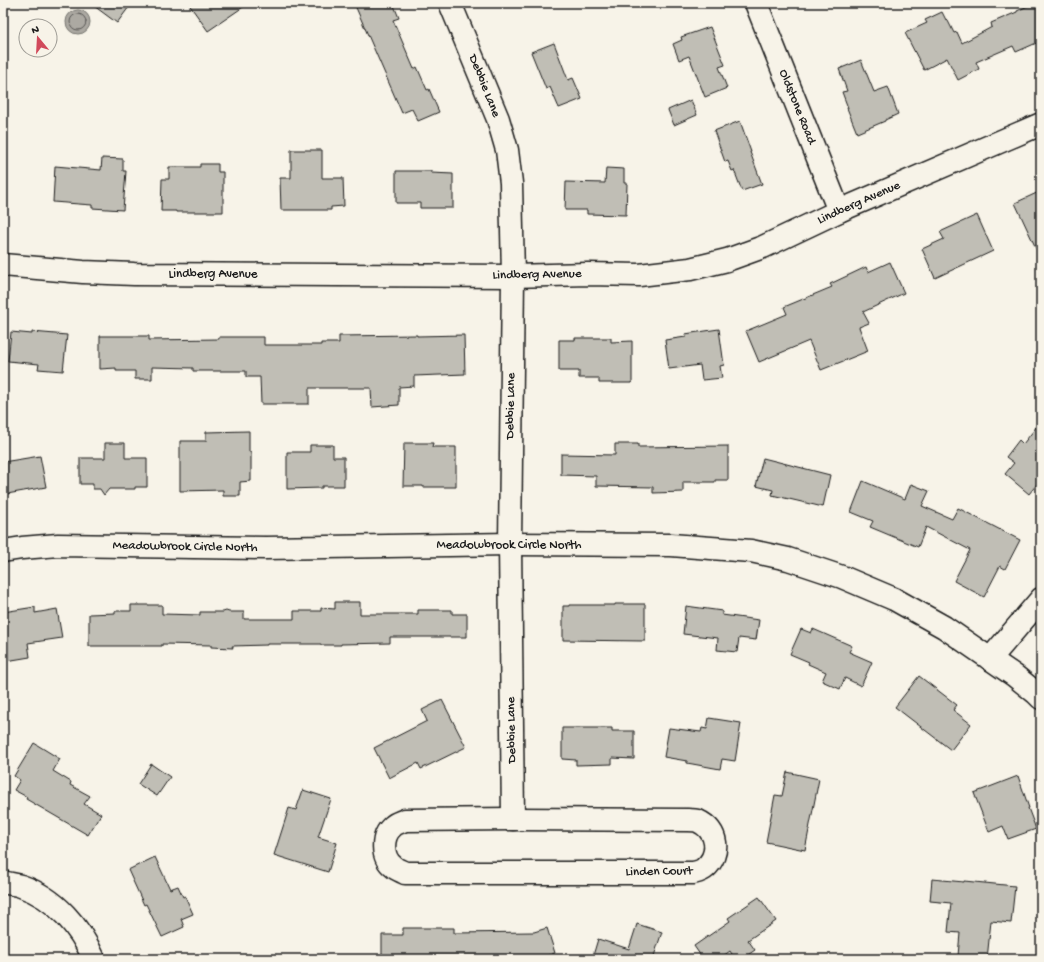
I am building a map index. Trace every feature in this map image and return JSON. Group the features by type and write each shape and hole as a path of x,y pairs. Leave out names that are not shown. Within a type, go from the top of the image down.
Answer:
{"street":[{"name":"Debbie Lane","path":"450,3 498,119 507,150 511,183 513,276 510,544 513,819"},
{"name":"Oldstone Road","path":"756,3 839,211"},
{"name":"Lindberg Avenue","path":"3,265 83,272 134,274 513,276 588,274 639,275 690,269 727,260 763,247 839,211 1041,124"},
{"name":"Meadowbrook Circle North","path":"3,551 58,545 266,548 510,544 671,545 752,551 788,559 842,577 894,599 944,627 1015,676 1036,692 1041,698"},
{"path":"990,659 1041,599"},
{"name":"Linden Court","path":"513,819 697,821 708,827 714,838 716,848 712,860 704,869 693,873 405,873 393,867 386,857 384,845 386,835 393,826 405,820 513,819"},
{"path":"3,882 22,886 44,897 66,914 81,934 94,959"}],"water":[{"path":"78,10 83,11 89,17 89,27 83,33 78,34 73,33 67,27 66,22 67,17 73,11"}],"building":[{"path":"90,3 132,3 117,23"},
{"path":"188,3 249,3 208,31"},
{"path":"354,3 393,3 399,18 393,20 414,69 417,67 439,112 418,121 412,109 402,113"},
{"path":"1034,3 1041,3 1041,41 1016,52 1013,46 976,62 979,69 958,80 947,58 924,70 905,33 927,23 925,20 942,12 954,33 957,32 962,43 992,27 991,23"},
{"path":"710,27 725,65 719,67 727,88 705,97 689,56 679,60 673,44 682,40 681,37"},
{"path":"554,43 568,80 573,78 582,99 559,108 550,87 546,89 531,52"},
{"path":"861,60 874,92 888,87 898,114 857,133 842,92 847,91 839,69"},
{"path":"691,100 697,115 674,125 668,110"},
{"path":"740,121 762,184 742,191 734,170 732,171 728,161 725,162 714,131"},
{"path":"291,150 322,150 322,178 343,178 344,206 331,207 331,210 281,210 280,178 291,178"},
{"path":"102,158 123,159 123,171 126,171 123,210 92,208 92,205 53,202 55,166 101,170"},
{"path":"200,164 218,164 218,172 223,172 223,212 161,211 162,179 169,179 169,167 200,167"},
{"path":"606,168 624,169 624,183 627,183 626,215 587,214 587,210 565,210 566,182 605,183"},
{"path":"396,171 431,171 431,173 453,174 453,208 420,208 420,203 396,203"},
{"path":"1041,191 1041,259 1015,203"},
{"path":"977,215 993,251 935,278 922,249 944,239 940,232"},
{"path":"890,262 904,293 863,312 869,323 859,327 868,351 821,370 809,341 759,362 746,331 787,314 784,307 832,287 830,284 866,267 868,272"},
{"path":"719,329 724,365 720,366 722,378 702,380 700,365 669,369 665,340 686,337 685,334"},
{"path":"11,332 67,335 63,371 38,369 39,364 8,361"},
{"path":"464,335 465,374 414,376 414,386 399,387 399,405 372,407 371,388 309,388 309,404 261,404 260,377 246,377 246,371 193,371 193,368 152,367 152,379 135,379 135,371 116,371 116,368 100,369 100,336 149,336 149,340 264,337 264,345 321,345 321,343 339,343 339,336"},
{"path":"575,338 611,338 611,342 632,341 632,383 599,383 599,378 579,378 579,371 559,371 559,340 575,340"},
{"path":"1041,421 1041,479 1029,494 1005,474 1014,463 1006,457 1019,440 1023,444"},
{"path":"249,431 251,481 240,482 240,496 223,496 223,490 180,491 180,441 206,441 206,432"},
{"path":"105,443 125,443 125,458 147,458 147,487 135,487 135,489 109,489 104,495 100,489 93,489 93,484 80,484 80,458 105,458"},
{"path":"404,443 433,443 432,447 456,447 456,487 403,486"},
{"path":"615,444 638,444 638,447 728,446 728,480 715,480 715,482 683,482 683,492 653,493 653,487 596,486 596,476 561,475 561,454 615,455"},
{"path":"310,445 333,445 333,457 344,457 344,486 287,489 287,452 310,452"},
{"path":"40,456 46,487 7,494 6,491 3,491 3,462"},
{"path":"763,458 830,475 823,507 772,495 773,490 756,486"},
{"path":"863,481 905,499 911,484 929,491 922,506 952,519 958,508 1020,540 1005,569 1000,566 984,597 954,581 970,550 926,527 918,547 870,527 873,521 851,512"},
{"path":"335,602 360,602 360,614 418,614 418,610 452,610 452,614 467,614 467,637 390,637 390,643 341,645 267,644 232,646 233,648 211,647 211,645 162,644 162,646 89,646 89,614 131,611 131,605 162,605 162,614 200,615 200,612 226,611 244,612 244,619 294,619 294,611 321,611 321,608 335,609"},
{"path":"645,604 645,641 563,640 563,606"},
{"path":"686,606 722,611 722,615 759,620 756,640 739,638 737,652 717,650 718,638 683,634"},
{"path":"35,607 35,613 57,609 62,638 28,643 30,657 6,661 3,641 3,612"},
{"path":"801,629 811,633 813,629 852,646 849,652 872,662 861,686 845,678 840,689 822,681 826,672 808,664 809,662 790,654"},
{"path":"919,676 957,705 953,710 971,724 951,750 895,707"},
{"path":"442,700 466,747 421,769 418,763 389,778 374,748 427,721 422,710"},
{"path":"709,718 741,723 735,761 722,759 720,769 664,757 669,728 701,732 702,728 707,729"},
{"path":"562,728 612,728 612,731 634,731 634,759 612,758 612,764 576,765 576,760 562,759"},
{"path":"34,743 60,759 53,771 71,782 70,785 90,796 84,804 101,814 88,835 26,799 27,797 14,790 20,780 14,776"},
{"path":"151,764 170,777 157,796 138,784"},
{"path":"787,772 819,779 805,850 766,842 775,795 782,796"},
{"path":"1018,776 1036,829 1008,839 1003,826 989,832 974,793"},
{"path":"303,790 331,799 318,837 337,843 328,872 274,855 289,808 296,810"},
{"path":"155,857 170,889 178,886 183,897 185,896 193,914 181,919 184,927 162,937 146,904 144,905 128,870"},
{"path":"932,879 1015,886 1011,923 991,921 987,959 958,956 960,933 948,932 951,903 930,901"},
{"path":"759,897 776,921 748,940 755,950 742,959 735,959 730,951 719,959 703,959 694,946 730,921 728,918"},
{"path":"637,924 662,932 653,959 592,959 598,939 629,949"},
{"path":"403,928 454,928 454,933 534,932 547,928 555,953 537,959 382,959 382,935 403,935"}]}
